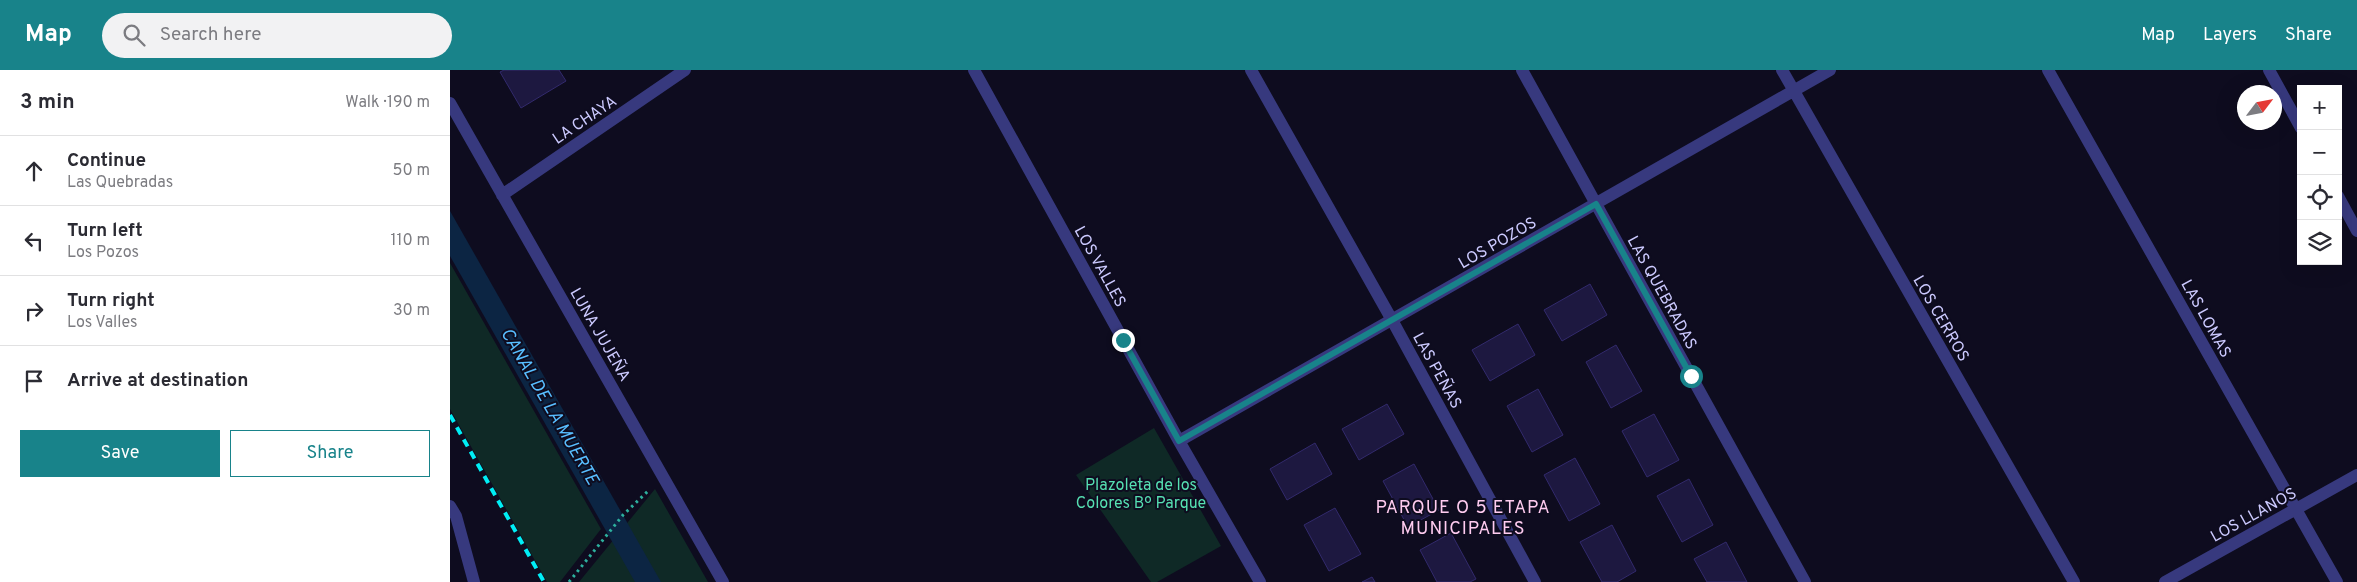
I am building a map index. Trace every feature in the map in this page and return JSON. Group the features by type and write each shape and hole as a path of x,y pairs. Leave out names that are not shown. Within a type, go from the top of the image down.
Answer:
{"street":[{"name":"LA CHAYA","path":"502,195 684,70"},
{"name":"LOS VALLES","path":"974,70 1179,441 1260,582"},
{"name":"LAS PEÑAS","path":"1251,70 1392,320 1535,582"},
{"name":"LAS QUEBRADAS","path":"1522,70 1805,582"},
{"name":"LOS CERROS","path":"1782,70 2074,582"},
{"name":"LOS POZOS","path":"1179,441 1830,70"},
{"name":"LAS LOMAS","path":"2048,70 2337,582"},
{"path":"2269,70 2297,121"},
{"name":"LUNA JUJEÑA","path":"450,103 723,582"},
{"path":"2342,203 2357,231"},
{"name":"LOS LLANOS","path":"2166,582 2357,474"},
{"path":"450,506 456,516 474,582"}],"path":[{"path":"569,582 623,515 663,476"}],"green space":[{"path":"450,263 601,529 560,582 547,582 450,409"},
{"name":"Plazoleta de los Colores Bº Parque","path":"1154,428 1221,546 1157,582 1151,582 1076,475"},
{"path":"655,489 708,582 579,582"}],"water":[{"name":"CANAL DE LA MUERTE","path":"450,211 661,582 635,582 450,256"}],"building":[{"path":"504,70 559,70 566,81 521,108 500,72"},
{"path":"1590,284 1607,315 1562,341 1544,310"},
{"path":"1518,324 1535,355 1490,381 1472,350"},
{"path":"1616,345 1642,391 1611,408 1586,362"},
{"path":"1538,389 1563,435 1532,452 1507,406"},
{"path":"1387,404 1404,434 1359,460 1342,429"},
{"path":"1654,414 1679,460 1647,477 1622,431"},
{"path":"1315,443 1332,474 1287,500 1270,469"},
{"path":"1575,458 1600,504 1569,521 1544,475"},
{"path":"1414,464 1439,510 1408,527 1383,481"},
{"path":"1689,479 1713,525 1682,542 1657,496"},
{"path":"1335,508 1361,554 1329,571 1304,525"},
{"path":"1612,525 1636,571 1617,582 1602,582 1580,542"},
{"path":"1451,533 1476,579 1470,582 1437,582 1420,550"},
{"path":"1726,542 1747,582 1707,582 1694,559"},
{"path":"1372,577 1375,582 1362,582"}],"railway":[{"path":"450,415 544,582"}],"district":[{"name":"PARQUE O 5 ETAPA MUNICIPALES","path":"1463,517"}],"route":[{"path":"1123,340 1179,441 1596,204 1691,376"}]}
